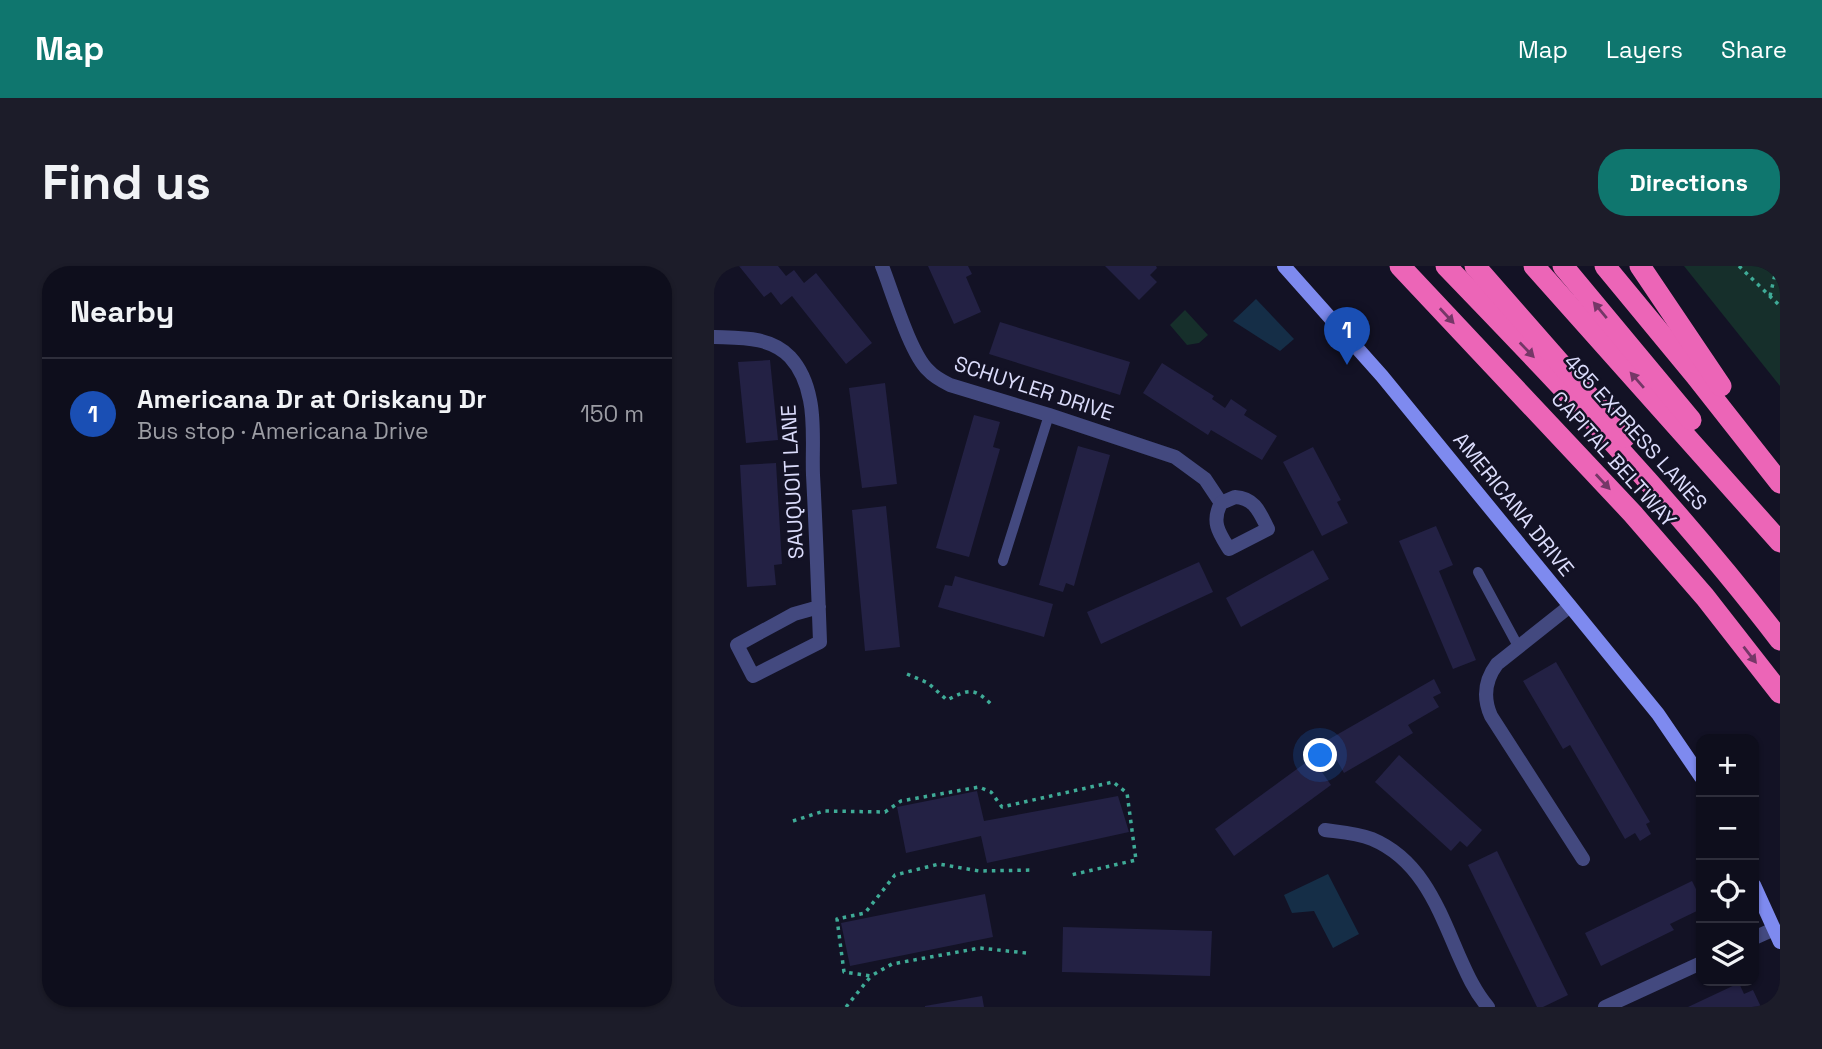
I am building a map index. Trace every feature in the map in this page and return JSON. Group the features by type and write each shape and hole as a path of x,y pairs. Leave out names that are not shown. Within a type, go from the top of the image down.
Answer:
{"highway":[{"name":"CAPITAL BELTWAY","path":"1400,266 1633,514 1705,597 1780,694"},
{"name":"495 EXPRESS LANES","path":"1446,266 1538,361 1684,521 1780,640"},
{"path":"1475,266 1606,414 1684,510 1758,611"},
{"path":"1534,266 1780,542"},
{"name":"495 EXPRESS LANES","path":"1563,266 1661,384 1780,536"},
{"path":"1605,266 1695,374 1780,483"},
{"path":"1640,266 1780,475"}],"street":[{"name":"SCHUYLER DRIVE","path":"881,266 917,355 926,369 950,385 1175,457 1205,479 1221,503"},
{"name":"AMERICANA DRIVE","path":"1284,266 1382,376 1673,733 1696,769"},
{"name":"SAUQUOIT LANE","path":"714,337 749,338 767,342 789,356 801,372 811,404 819,607 820,642 753,676 737,645 794,614 819,607"},
{"path":"1570,606 1497,664 1487,684 1488,708 1583,859"},
{"path":"1325,830 1371,839 1400,856 1414,869 1431,893 1467,972 1487,1007"},
{"path":"1759,896 1777,935 1759,938"},
{"path":"1605,1007 1696,965"}],"lane":[{"path":"1003,561 1049,415"},
{"path":"1478,572 1518,646"}],"path":[{"path":"1739,266 1780,306"},
{"path":"1770,296 1777,266"},
{"path":"907,674 928,683 947,700 966,691 980,693 992,705"},
{"path":"793,821 824,811 886,812 901,801 979,787 990,792 1002,807 1113,782 1128,793 1136,860 1071,875"},
{"path":"871,976 844,972 837,919 865,913 895,875 939,864 979,871 1034,870"},
{"path":"846,1007 871,976 892,964 980,948 1026,953"}],"green space":[{"path":"1684,266 1780,266 1780,386"},
{"path":"1185,310 1208,335 1199,343 1187,345 1170,325"}],"water":[{"path":"1256,299 1294,339 1280,351 1233,321"},
{"path":"1328,874 1359,934 1333,948 1314,911 1292,913 1284,895"}],"building":[{"path":"739,266 778,266 786,276 794,270 804,283 816,273 872,343 846,364 792,296 781,305 771,292 764,297"},
{"path":"928,266 968,266 972,274 966,277 981,312 954,324"},
{"path":"1105,266 1156,266 1150,275 1157,282 1139,300"},
{"path":"1000,322 1130,362 1120,395 989,354"},
{"path":"770,360 778,440 746,443 738,362"},
{"path":"1162,363 1214,396 1212,399 1225,408 1231,399 1247,410 1244,415 1277,436 1262,460 1211,430 1208,435 1143,393"},
{"path":"885,383 897,484 862,488 849,388"},
{"path":"974,415 1000,422 993,447 1000,449 969,557 936,548"},
{"path":"1078,446 1110,455 1074,586 1066,583 1063,592 1039,585"},
{"path":"1313,447 1341,500 1337,502 1348,523 1322,536 1283,462"},
{"path":"776,463 782,564 774,565 776,585 747,587 740,465"},
{"path":"886,506 900,647 865,651 852,510"},
{"path":"1436,526 1453,565 1439,571 1476,660 1453,669 1399,541"},
{"path":"1313,550 1329,579 1241,627 1226,598"},
{"path":"1199,562 1213,592 1101,644 1087,612"},
{"path":"955,576 1053,604 1044,637 938,607 945,585 952,586"},
{"path":"1556,662 1650,822 1646,824 1651,834 1640,841 1635,833 1625,839 1570,745 1563,749 1523,681"},
{"path":"1434,679 1441,693 1433,697 1439,707 1408,725 1413,733 1344,773 1326,741"},
{"path":"1399,755 1482,830 1467,847 1460,841 1451,851 1375,782"},
{"path":"1312,758 1331,785 1234,856 1215,829"},
{"path":"977,791 984,821 1118,796 1129,832 987,863 981,836 906,853 897,807"},
{"path":"1497,851 1568,995 1543,1007 1537,1007 1468,865"},
{"path":"1692,881 1696,889 1696,911 1670,924 1674,930 1601,966 1585,933"},
{"path":"985,894 993,937 850,966 841,923"},
{"path":"1063,927 1212,931 1210,976 1062,972"},
{"path":"1733,986 1740,986 1744,994 1753,990 1761,1007 1688,1007"},
{"path":"982,996 984,1007 925,1007 925,1006"}],"place":[{"name":"Americana Dr at Oriskany Dr","path":"1347,365"}]}
